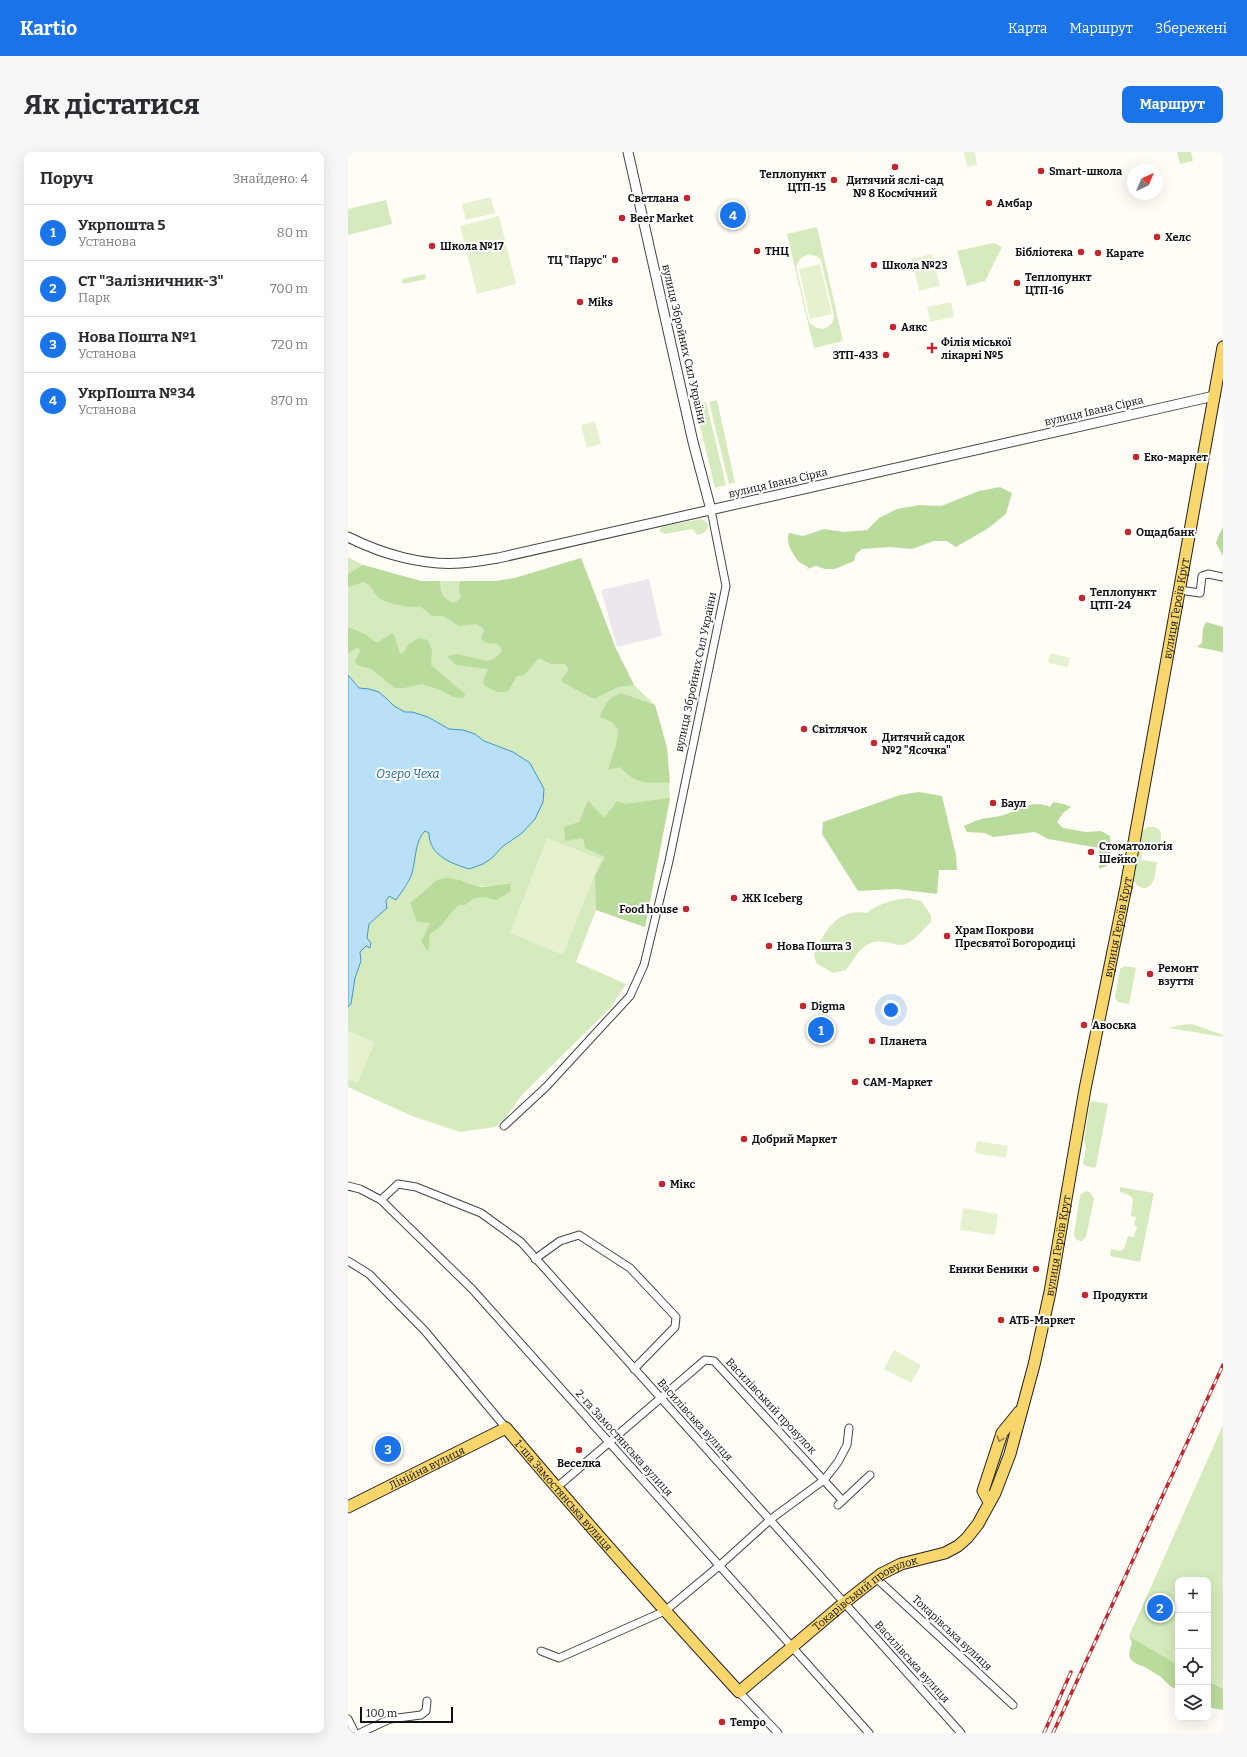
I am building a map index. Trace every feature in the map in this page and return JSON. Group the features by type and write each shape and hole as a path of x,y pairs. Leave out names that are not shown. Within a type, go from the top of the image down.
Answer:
{"main road":[{"name":"вулиця Героїв Крут","path":"989,1502 995,1493 1010,1454 1023,1408 1050,1292 1085,1089 1120,919 1223,347"},
{"name":"1-ша Замостянська вулиця","path":"506,1428 556,1488 739,1692"},
{"name":"Лінійна вулиця","path":"348,1507 506,1428"},
{"name":"Токарівський провулок","path":"739,1692 844,1603 876,1578 901,1564 945,1552 958,1546 967,1538 978,1524 989,1502"}],"street":[{"name":"вулиця Збройних Сил України","path":"504,1126 546,1087 630,996 644,965 669,861 726,586 711,510 693,442 628,152"},
{"name":"вулиця Івана Сірка","path":"348,537 368,547 405,558 438,563 460,563 498,558 1214,396"},
{"path":"1180,590 1200,594 1202,576 1208,574 1223,577"},
{"name":"Василівська вулиця","path":"381,1200 398,1184 416,1187 481,1213 521,1242 660,1398 771,1519 961,1733"},
{"name":"2-га Замостянська вулиця","path":"348,1186 381,1200 472,1289 869,1733"},
{"path":"535,1259 560,1241 579,1234 630,1268 676,1317 675,1327 634,1369"},
{"name":"1-ша Замостянська вулиця","path":"348,1260 369,1274 425,1331 506,1428"},
{"name":"Василівський провулок","path":"556,1488 705,1360 714,1361 824,1480 840,1503 852,1494 870,1475"},
{"path":"541,1651 559,1658 665,1611 719,1566 771,1519 824,1480 838,1462 847,1445 848,1428"},
{"name":"Токарівська вулиця","path":"876,1578 1014,1705"},
{"name":"1-ша Замостянська вулиця","path":"739,1692 778,1733"},
{"path":"360,1733 390,1719 421,1715 426,1711 427,1701"},
{"path":"348,1719 355,1733"}],"shaded area":[{"path":"649,579 662,636 617,647 601,590"}],"green space":[{"path":"964,152 975,152 977,165 967,167"},
{"path":"1177,152 1191,152 1193,161 1180,164"},
{"path":"491,197 495,213 466,220 462,204"},
{"path":"386,200 392,224 348,235 348,209"},
{"path":"499,216 516,284 477,294 460,226"},
{"path":"817,227 843,341 814,348 787,234","holes":["809,254 818,257 821,260 834,316 833,321 828,327 820,329 816,328 809,322 796,266 801,258"]},
{"path":"994,243 1002,247 985,281 967,286 957,251"},
{"path":"932,254 940,286 919,291 912,259"},
{"path":"820,264 832,314 810,319 799,269"},
{"path":"425,274 426,279 403,284 402,279"},
{"path":"951,302 954,317 930,322 927,307"},
{"path":"717,400 735,483 729,484 709,402"},
{"path":"706,402 726,485 715,488 695,405"},
{"path":"595,421 601,444 587,448 581,425"},
{"path":"1000,487 1012,493 1006,514 987,529 956,547 947,541 934,541 912,549 890,547 862,549 856,554 854,561 835,569 825,569 816,566 807,569 808,567 799,562 792,552 789,544 789,533 803,536 824,529 844,532 867,530 879,518 897,509 919,505 941,506 979,491"},
{"path":"701,519 708,525 707,530 702,534 698,535 692,529 665,534 659,531 661,527"},
{"path":"1223,527 1223,556 1216,543"},
{"path":"348,557 363,565 421,581 496,581 515,578 581,558 616,649 634,685 655,705 667,748 670,798 645,927 596,910 576,962 626,984 611,1007 521,1096 505,1118 495,1127 460,1132 412,1116 348,1087 348,1007 351,1004 355,978 361,961 360,952 366,946 370,948 371,943 367,938 369,924 387,908 387,902 390,895 403,890 406,887 414,866 419,841 425,831 429,833 432,847 436,852 448,861 455,864 469,869 492,858 502,847 522,833 536,776 530,763 513,752 484,741 475,734 463,730 449,729 428,717 412,712 405,712 394,706 387,699 369,689 359,688 348,675","holes":["461,880 479,886 510,883 471,900 465,905 459,905 443,924 430,934 427,951 421,942 430,923 410,903 424,891"]},
{"path":"581,558 616,649 634,685 618,687 594,699 562,682 562,678 569,670 565,664 551,664 539,658 524,675 517,676 508,691 498,692 493,690 484,685 483,682 488,669 456,665 447,656 457,654 487,661 494,659 502,651 501,648 496,643 488,643 481,638 484,631 483,628 476,624 459,626 443,616 432,616 421,607 405,606 386,602 376,595 371,587 363,582 349,587 348,586 348,574 363,565 421,581 440,581 442,595 454,603 461,598 459,590 460,581 496,581 515,578"},
{"path":"1206,622 1223,627 1223,652 1197,647 1202,643 1203,629"},
{"path":"348,627 365,634 377,643 392,633 395,637 400,653 403,653 409,644 418,638 428,640 432,650 431,665 465,694 464,698 453,697 440,690 422,684 404,688 395,688 371,669 357,665 355,661 360,651 359,648 356,648 348,654"},
{"path":"1050,653 1070,658 1068,667 1048,663"},
{"path":"621,693 655,705 667,748 670,783 643,782 632,777 620,767 608,770 616,745 618,729 612,722 600,717 608,702 613,697"},
{"path":"919,792 942,796 956,855 957,870 939,870 937,894 896,889 858,891 822,834 823,822 900,795"},
{"path":"670,798 645,927 596,910 595,876 605,857 585,848 583,838 565,841 564,827 579,822 588,801 604,818 617,801 625,804"},
{"path":"1053,802 1071,807 1063,813 1057,822 1063,828 1086,832 1101,831 1110,836 1111,854 1107,866 1099,869 1099,848 1048,839 1035,832 993,837 985,833 967,832 964,826 981,819 997,817 1030,805 1036,804 1050,807"},
{"path":"1147,827 1159,829 1161,839 1160,847 1144,845 1141,860 1157,862 1153,882 1148,887 1144,888 1139,887 1134,881 1142,832"},
{"path":"547,838 601,859 563,955 510,933"},
{"path":"445,878 461,880 482,887 511,883 510,892 496,900 480,897 473,899 465,905 459,905 439,928 430,934 428,952 421,942 430,923 417,922 410,903 437,880"},
{"path":"909,898 921,901 931,915 931,922 910,942 901,945 878,941 866,945 858,953 846,970 833,973 816,963 814,954 818,945 833,923 840,918 857,912 867,913 881,904"},
{"path":"1125,966 1136,968 1129,1004 1118,1002 1115,998 1120,969"},
{"path":"1192,1024 1223,1035 1223,1037 1169,1028"},
{"path":"348,1031 375,1042 358,1083 348,1079"},
{"path":"1093,1101 1108,1104 1096,1166 1094,1168 1084,1165 1083,1163 1086,1147 1084,1140 1090,1103"},
{"path":"977,1141 1008,1146 1006,1158 975,1153"},
{"path":"1120,1187 1154,1193 1140,1262 1110,1256 1111,1249 1120,1251 1124,1249 1128,1236 1134,1237 1137,1226 1134,1225 1136,1217 1131,1216 1133,1199 1129,1195 1120,1192"},
{"path":"1086,1191 1090,1192 1094,1199 1086,1237 1080,1241 1076,1239 1074,1234 1080,1195"},
{"path":"963,1208 998,1214 995,1235 960,1230"},
{"path":"894,1350 921,1365 911,1383 884,1369"},
{"path":"1223,1425 1223,1689 1211,1683 1211,1577 1175,1577 1175,1663 1129,1636"},
{"path":"1008,1432 1010,1433 989,1493 988,1490"},
{"path":"1129,1636 1175,1663 1175,1688 1146,1667 1132,1661 1129,1654 1132,1643"},
{"path":"1211,1683 1223,1689 1223,1710 1212,1708"}],"water":[{"name":"Озеро Чеха","path":"348,675 359,688 379,692 394,706 405,712 412,712 428,717 449,729 463,730 475,734 484,741 513,752 530,763 544,789 543,802 535,819 522,833 502,847 492,858 483,864 469,869 448,861 442,857 433,847 430,841 429,833 425,831 419,839 411,877 407,884 396,900 389,896 386,901 387,908 369,924 367,938 371,943 370,948 366,946 360,952 361,961 355,978 351,1004 348,1007"}],"railway":[{"path":"1053,1733 1223,1365"},
{"path":"1044,1733 1071,1672"}],"place":[{"name":"Дитячий яслі-сад № 8 Космічний","path":"895,167"},
{"name":"Smart-школа","path":"1041,171"},
{"name":"Теплопункт ЦТП-15","path":"834,180"},
{"name":"Светлана","path":"687,198"},
{"name":"Амбар","path":"989,203"},
{"name":"УкрПошта №34","path":"733,215"},
{"name":"Beer Market","path":"622,218"},
{"name":"Хелс","path":"1157,237"},
{"name":"Школа №17","path":"432,246"},
{"name":"ТНЦ","path":"757,251"},
{"name":"Бібліотека","path":"1081,252"},
{"name":"Карате","path":"1098,253"},
{"name":"ТЦ \"Парус\"","path":"615,260"},
{"name":"Школа №23","path":"874,265"},
{"name":"Теплопункт ЦТП-16","path":"1017,283"},
{"name":"Miks","path":"580,302"},
{"name":"Аякс","path":"893,327"},
{"name":"Філія міської лікарні №5","path":"932,348"},
{"name":"ЗТП-433","path":"886,355"},
{"name":"Еко-маркет","path":"1136,457"},
{"name":"Ощадбанк","path":"1128,532"},
{"name":"Теплопункт ЦТП-24","path":"1082,598"},
{"name":"Світлячок","path":"804,729"},
{"name":"Дитячий садок №2 \"Ясочка\"","path":"874,743"},
{"name":"Баул","path":"993,803"},
{"name":"Стоматологія Шейко","path":"1091,852"},
{"name":"ЖК Iceberg","path":"734,898"},
{"name":"Food house","path":"686,909"},
{"name":"Храм Покрови Пресвятої Богородиці","path":"947,936"},
{"name":"Нова Пошта 3","path":"769,946"},
{"name":"Ремонт взуття","path":"1150,974"},
{"name":"Digma","path":"803,1006"},
{"name":"Авоська","path":"1084,1025"},
{"name":"Укрпошта 5","path":"821,1030"},
{"name":"Планета","path":"872,1041"},
{"name":"САМ-Маркет","path":"855,1082"},
{"name":"Добрий Маркет","path":"744,1139"},
{"name":"Мікс","path":"662,1184"},
{"name":"Еники Беники","path":"1036,1269"},
{"name":"Продукти","path":"1085,1295"},
{"name":"АТБ-Маркет","path":"1001,1320"},
{"name":"Нова Пошта №1","path":"388,1449"},
{"name":"Веселка","path":"579,1450"},
{"name":"СТ \"Залізничник-3\"","path":"1160,1608"},
{"name":"Tempo","path":"722,1722"}]}
